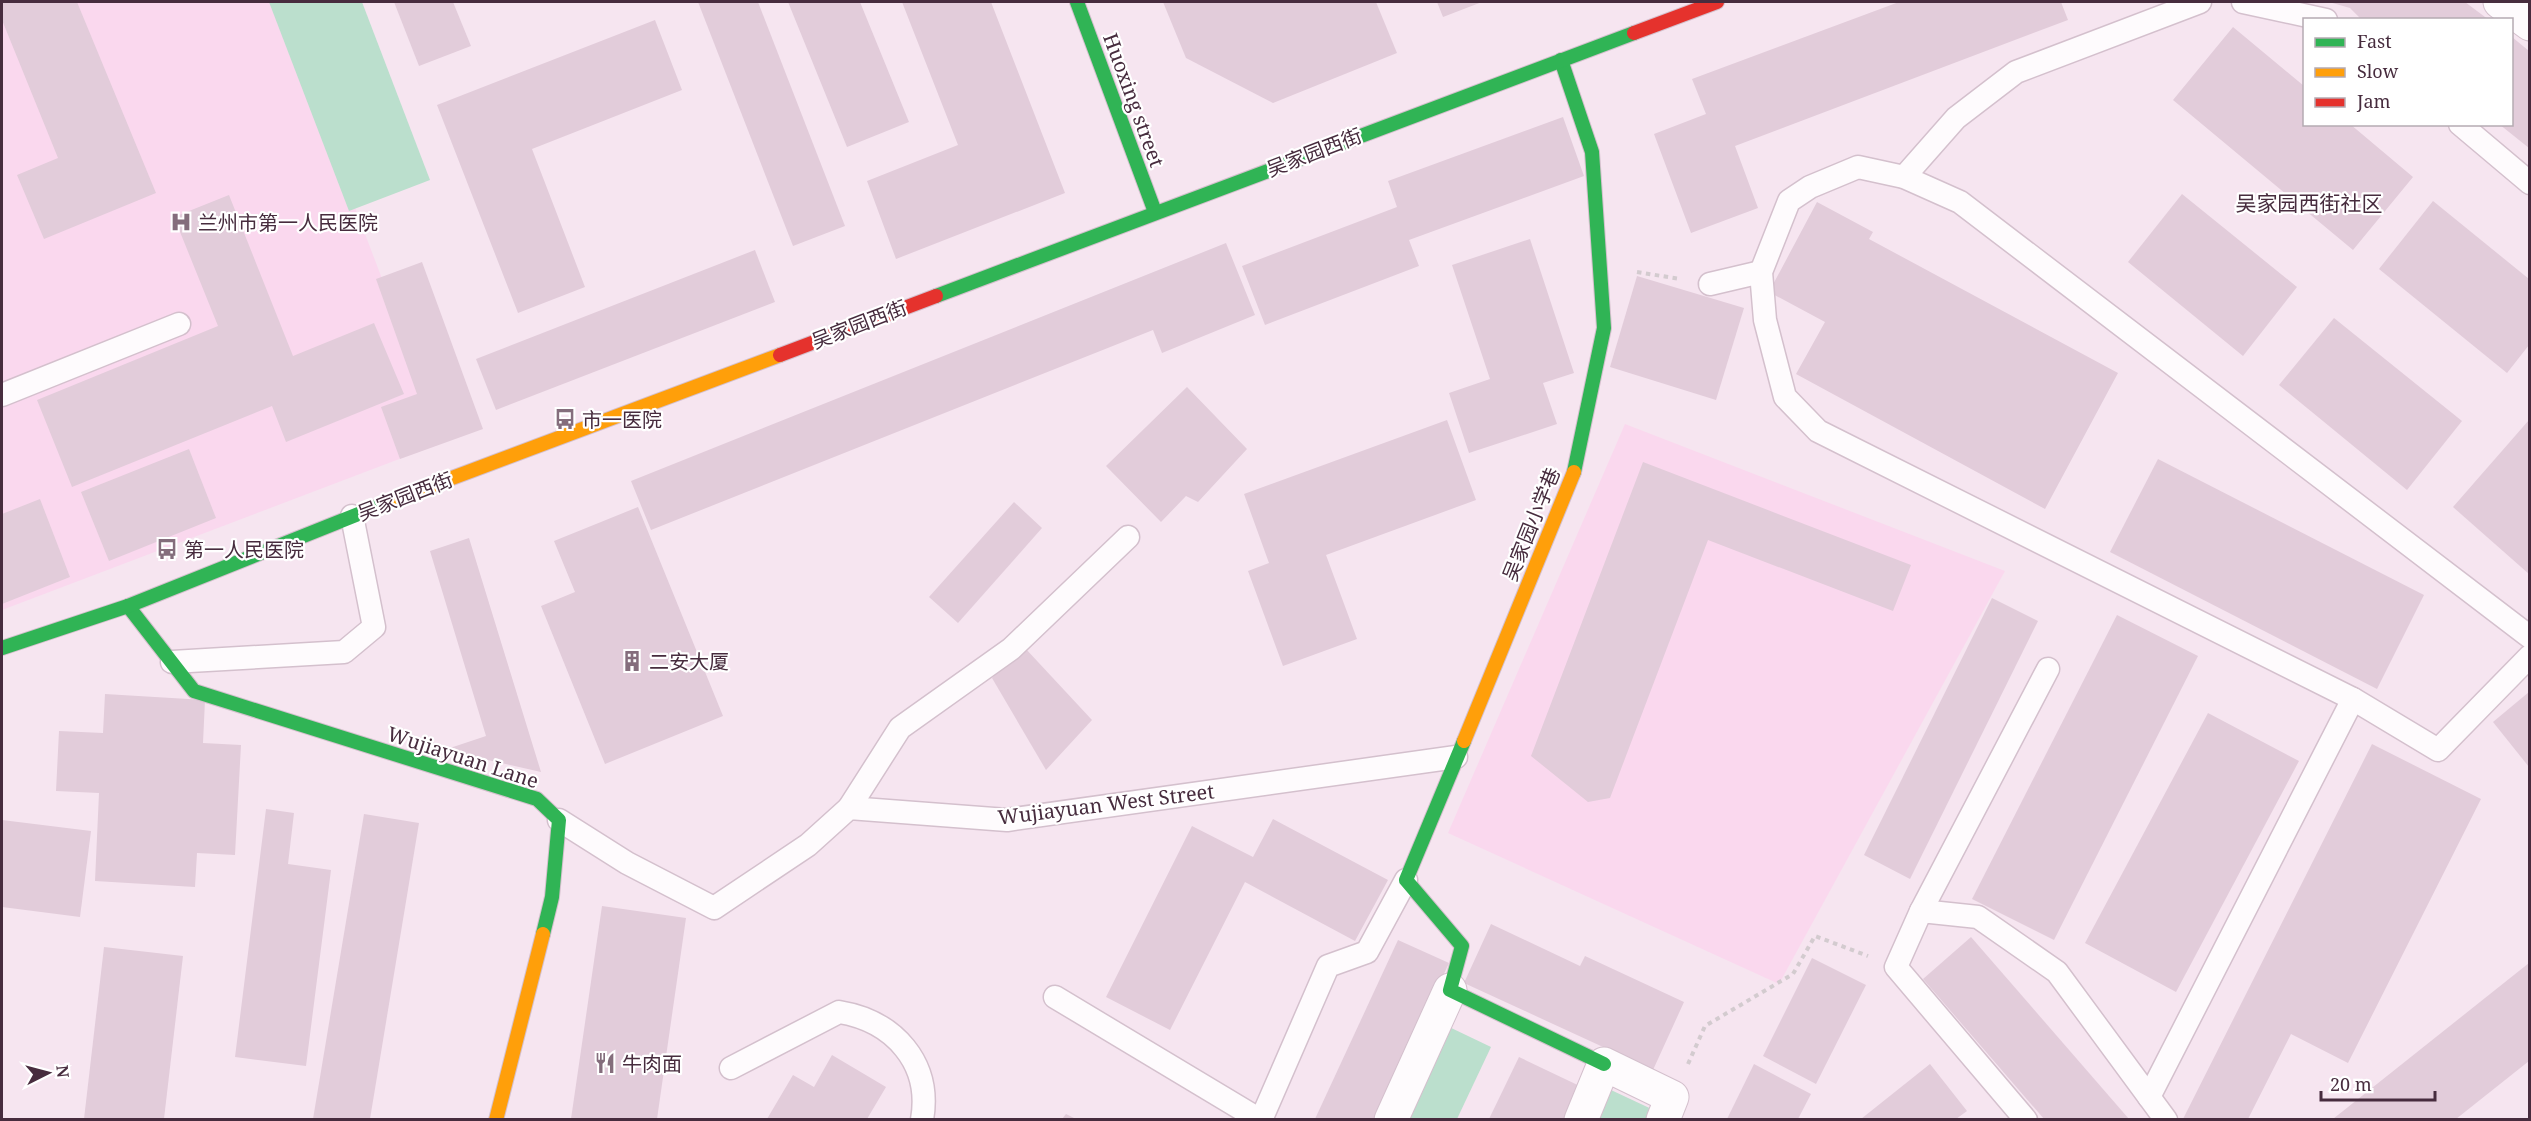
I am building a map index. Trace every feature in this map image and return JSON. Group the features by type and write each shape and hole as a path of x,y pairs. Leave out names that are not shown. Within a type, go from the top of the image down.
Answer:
{"street":[{"name":"Huoxing street","path":"1077,2 1155,212"},
{"name":"吴家园西街","path":"2,648 128,606 352,516 1717,2"},
{"path":"2500,2 2529,24"},
{"name":"吴家园小学巷","path":"1406,880 1572,482 1604,328 1592,152 1561,60"},
{"name":"Wujiayuan Lane","path":"128,606 194,691 537,799 559,820"},
{"path":"496,1119 552,897 559,820"},
{"path":"1391,1119 1450,990 1462,946 1406,880"},
{"path":"1450,990 1604,1064 1667,1108"},
{"path":"1581,1119 1604,1064"}],"lane":[{"path":"1904,177 1956,118 2016,72 2200,2"},
{"path":"2243,2 2317,18"},
{"path":"2462,126 2529,183"},
{"path":"2529,637 1960,202 1904,177 1858,167 1810,187 1789,201 1761,272 1765,320 1785,397 1818,431 2353,699 2438,750 2529,656"},
{"path":"1710,284 1761,272"},
{"path":"2,395 179,324"},
{"path":"172,662 344,652 374,627 352,516"},
{"path":"559,820 627,863 714,908 808,845 849,808 900,728 1011,649 1128,537"},
{"path":"2026,1119 1896,967 1921,911 2048,669"},
{"path":"2149,1097 2353,699"},
{"name":"Wujiayuan West Street","path":"849,808 1007,820 1456,757"},
{"path":"1055,997 1260,1119 1328,966 1367,952 1406,880"},
{"path":"1921,911 1978,917 2057,972 2166,1119"},
{"path":"731,1068 839,1012 857,1015 889,1030 915,1060 926,1099 922,1119"}],"path":[{"path":"1600,267 1710,284"},
{"path":"1667,1108 1705,1026 1793,974 1815,936 1896,967"}],"shaded area":[{"name":"兰州市第一人民医院","path":"2,2 277,2 444,442 2,610"},
{"path":"1625,424 2005,571 1779,984 1448,833"}],"green space":[{"path":"269,2 362,2 430,180 349,211"},
{"path":"1445,1025 1491,1047 1457,1119 1400,1120"},
{"path":"1611,1090 1658,1112 1654,1119 1598,1120"}],"building":[{"path":"2,2 77,2 156,193 44,239 17,175 58,158 2,20"},
{"path":"394,2 453,2 471,46 419,66"},
{"path":"698,2 758,2 845,226 793,246"},
{"path":"788,2 860,2 909,122 847,147"},
{"path":"902,2 991,2 1065,193 896,259 867,181 958,145"},
{"path":"1163,2 1376,2 1397,53 1273,103 1186,58"},
{"path":"1437,2 1482,2 1443,17"},
{"path":"1899,2 2061,2 2068,20 1735,146 1758,208 1691,233 1654,134 1706,114 1692,79"},
{"path":"2329,2 2465,2 2486,18 2360,18 2350,8"},
{"path":"655,20 682,90 532,149 585,287 518,313 437,105"},
{"path":"2233,27 2303,85 2303,126 2352,126 2413,177 2353,250 2173,100"},
{"path":"2513,38 2529,51 2529,148 2502,126 2513,126"},
{"path":"1563,117 1584,176 1409,240 1419,266 1265,325 1242,266 1397,207 1388,181"},
{"path":"2182,194 2297,287 2243,356 2128,262"},
{"path":"229,195 293,356 374,323 404,394 286,442 272,406 72,487 37,400 218,326 174,217"},
{"path":"2433,201 2529,279 2529,345 2507,373 2379,269"},
{"path":"1817,202 1873,232 1869,239 2118,373 2045,509 1796,374 1825,322 1769,292"},
{"path":"1530,239 1574,373 1543,383 1557,424 1469,453 1449,393 1490,379 1452,265"},
{"path":"1226,243 1255,315 1162,353 1153,330 651,530 631,481"},
{"path":"755,250 775,302 496,410 476,359"},
{"path":"422,262 483,429 400,459 381,407 417,394 376,279"},
{"path":"1637,276 1744,308 1716,400 1610,367"},
{"path":"2334,318 2462,421 2407,490 2279,385"},
{"path":"1187,387 1247,449 1198,502 1186,496 1161,522 1106,466"},
{"path":"1447,420 1476,500 1326,555 1357,639 1283,666 1248,571 1269,563 1244,494"},
{"path":"2529,420 2529,574 2453,507"},
{"path":"189,449 216,518 109,561 81,492"},
{"path":"2158,459 2424,595 2377,689 2110,552"},
{"path":"1643,462 1911,565 1893,611 1708,540 1610,798 1588,802 1531,756"},
{"path":"40,499 70,577 2,604 2,514"},
{"path":"1014,502 1042,528 958,623 929,597"},
{"name":"二安大厦","path":"638,507 723,716 605,764 541,606 575,592 554,541"},
{"path":"469,538 541,772 444,750 486,736 430,551"},
{"path":"1992,598 2038,621 1910,879 1864,855"},
{"path":"2117,615 2198,656 2054,940 1972,899"},
{"path":"1025,648 1092,720 1046,770 992,678"},
{"path":"2529,692 2529,767 2493,722"},
{"path":"105,694 205,700 203,743 241,745 235,855 197,853 195,887 95,881 99,793 56,791 59,731 103,733"},
{"path":"2208,713 2299,761 2176,992 2085,943"},
{"path":"2372,744 2481,799 2348,1063 2291,1034 2248,1119 2183,1119"},
{"path":"266,809 294,813 288,864 331,870 306,1066 235,1057"},
{"path":"364,814 419,823 370,1119 313,1119"},
{"path":"1273,819 1388,880 1355,941 1245,882 1170,1030 1106,997 1192,826 1253,857"},
{"path":"2,820 91,831 80,917 2,907"},
{"path":"602,906 686,918 657,1119 571,1119"},
{"path":"1491,924 1580,966 1585,956 1684,1002 1653,1070 1464,983"},
{"path":"1971,937 2129,1119 2044,1119 1923,979"},
{"path":"1398,940 1449,963 1377,1119 1315,1119"},
{"path":"104,947 183,956 164,1119 84,1119"},
{"path":"1812,958 1866,985 1816,1084 1763,1056"},
{"path":"2529,963 2529,1061 2456,1119 2333,1119"},
{"path":"832,1055 886,1087 867,1119 767,1119 793,1075 814,1087"},
{"path":"1519,1057 1586,1089 1572,1119 1489,1119"},
{"path":"1754,1064 1811,1094 1798,1119 1727,1119"},
{"path":"1930,1064 1967,1111 1956,1119 1861,1119"},
{"path":"1066,1114 1076,1119 1062,1119"}],"traffic: fast":[{"path":"1077,2 1155,212"},
{"path":"936,296 1634,33"},
{"path":"1561,60 1592,152 1604,328 1574,472"},
{"path":"2,648 128,606 396,499"},
{"path":"128,606 194,691 537,799 559,820 552,897 543,934"},
{"path":"1464,741 1406,880 1462,946 1450,990 1604,1064"}],"traffic: slow":[{"path":"396,499 780,355"},
{"path":"1464,741 1574,472"},
{"path":"496,1120 543,934"}],"traffic: jam":[{"path":"1634,33 1717,2"},
{"path":"780,355 936,296"}],"place":[{"name":"兰州市第一人民医院","path":"181,222"},
{"name":"市一医院","path":"565,419"},
{"name":"第一人民医院","path":"167,549"},
{"name":"二安大厦","path":"632,661"},
{"name":"牛肉面","path":"605,1063"}],"district":[{"name":"吴家园西街社区","path":"2309,203"}]}
